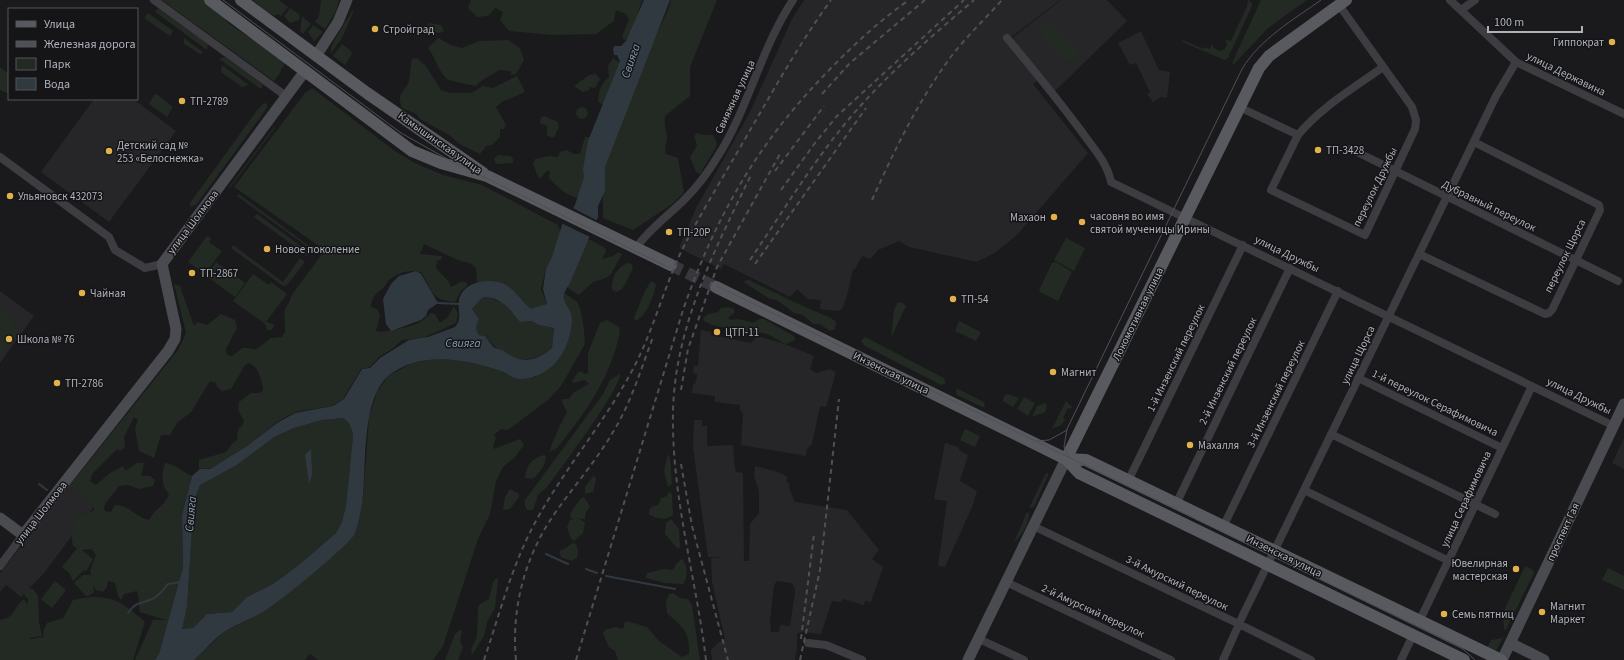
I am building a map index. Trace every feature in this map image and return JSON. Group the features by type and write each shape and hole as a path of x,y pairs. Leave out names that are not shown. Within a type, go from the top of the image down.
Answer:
{"main road":[{"name":"Камышинская улица","path":"210,0 412,151 441,163 487,176"},
{"name":"Камышинская улица","path":"241,0 316,56 487,176"},
{"name":"Локомотивная улица","path":"1066,459 1259,68 1269,56 1342,3"},
{"name":"улица Шолмова","path":"305,71 316,56"},
{"path":"487,176 671,265"},
{"name":"Инзенская улица","path":"716,288 1066,459 1079,473 1464,660"},
{"name":"Инзенская улица","path":"1066,459 1086,460 1419,622 1501,660"}],"street":[{"path":"154,0 286,96"},
{"name":"улица Шолмова","path":"316,56 338,22 347,0"},
{"name":"Свияжная улица","path":"636,248 646,234 696,188 719,155 738,122 776,32 793,0"},
{"name":"улица Державина","path":"1450,0 1516,62 1624,114"},
{"path":"1461,10 1475,0"},
{"name":"переулок Дружбы","path":"1342,3 1383,67 1412,107 1416,120 1416,129 1365,235 1271,190 1298,135 1307,124 1334,101 1383,67"},
{"name":"улица Дружбы","path":"1007,38 1056,97 1104,162 1109,170 1111,182 1244,245 1614,426"},
{"name":"улица Щорса","path":"1224,660 1358,378 1448,198 1496,96 1516,62"},
{"name":"улица Шолмова","path":"0,566 172,345 176,329 162,264 305,71"},
{"path":"1239,107 1298,135"},
{"name":"переулок Щорса","path":"1419,254 1545,314 1552,310 1600,210 1599,205 1474,142"},
{"name":"Дубравный переулок","path":"1351,149 1618,281"},
{"path":"0,157 109,237 115,250 130,260 145,268 162,264"},
{"name":"1-й Инзенский переулок","path":"1128,481 1244,245"},
{"name":"2-й Инзенский переулок","path":"1176,504 1290,268"},
{"name":"3-й Инзенский переулок","path":"1223,527 1338,291"},
{"name":"1-й переулок Серафимовича","path":"1358,378 1502,448"},
{"name":"улица Серафимовича","path":"1419,622 1532,386"},
{"name":"проспект Гая","path":"1501,660 1624,404"},
{"path":"1331,434 1495,514"},
{"name":"Локомотивная улица","path":"968,660 1066,459"},
{"path":"1304,490 1449,561"},
{"path":"0,518 23,536"},
{"name":"3-й Амурский переулок","path":"1033,526 1240,624 1311,660"},
{"name":"2-й Амурский переулок","path":"1006,582 1171,660"},
{"path":"1401,660 1413,635"},
{"path":"979,639 1024,660"},
{"path":"808,643 826,645 862,660"},
{"path":"1510,643 1544,660"}],"shaded area":[{"path":"804,0 1060,0 1010,38 1039,79 1033,84 1088,153 1017,235 996,252 977,262 909,247 899,241 878,250 870,259 862,256 855,269 853,269 848,292 842,309 839,311 820,309 821,300 808,299 797,289 790,297 724,264 721,269 679,248 696,208 750,112 792,19"},
{"path":"1061,0 1107,0 1127,21 1055,91 1011,39"},
{"path":"1141,31 1159,70 1170,72 1167,98 1161,97 1153,102 1147,94 1150,92 1136,63 1130,65 1118,43"},
{"name":"Детский сад № 253 «Белоснежка»","path":"93,100 134,100 176,131 109,222 41,172"},
{"name":"Школа № 76","path":"0,291 34,316 0,363"},
{"path":"701,330 711,332 711,335 751,343 757,336 782,343 814,356 810,369 816,373 830,369 836,372 826,407 820,406 812,444 807,449 806,456 741,445 743,413 740,410 740,405 715,402 715,396 692,393 693,384 695,384 697,376 697,374 693,373 694,366 698,366"},
{"path":"694,420 702,420 702,426 707,426 707,446 733,445 735,469 737,472 743,473 744,561 749,561 750,524 759,513 759,491 754,476 755,466 778,472 788,477 786,481 789,484 790,491 795,502 847,510 879,550 872,559 883,567 871,602 865,601 864,605 843,599 841,602 832,601 821,634 802,632 797,634 795,660 712,660 711,650 719,642 725,639 712,582 711,558 724,557 708,557 693,447","holes":["777,581 791,583 794,586 795,592 790,626 780,625 779,632 771,632 770,621 774,585"]},
{"path":"1624,438 1624,469 1612,463"},
{"path":"945,443 958,447 960,451 968,455 960,481 977,491 973,505 945,567 938,566 947,501 934,499"},
{"path":"72,482 96,504 44,573 21,597 6,585 0,592 0,573"}],"green space":[{"path":"162,0 204,0 223,15 228,23 247,36 260,42 286,62 280,71 281,72 274,81"},
{"path":"253,0 279,0 288,7 281,16 277,14 276,16 265,12"},
{"path":"321,0 339,0 335,13 325,29 315,22 319,16"},
{"path":"471,0 642,0 630,38 624,40 622,37 629,19 626,14 616,10 614,21 596,34 553,35 509,31 500,20 503,12 495,8 488,16 477,17 468,8"},
{"path":"671,0 717,0 690,67 690,96 665,116 667,137 665,149 666,154 678,158 684,193 671,205 633,230 603,218 603,169 640,70 668,10"},
{"path":"1248,0 1252,3 1252,6 1228,58 1225,60 1182,42 1183,40 1203,49 1205,47 1210,49 1212,44 1214,48 1219,51 1225,49 1227,44 1225,39 1231,41 1247,6"},
{"path":"1261,0 1307,0 1268,28 1234,64 1232,63"},
{"path":"290,8 300,15 299,20 290,23 284,16"},
{"path":"159,9 208,44 207,50 154,11"},
{"path":"354,10 342,38 331,53 332,45 335,39"},
{"path":"148,13 173,31 170,36 144,18"},
{"path":"302,16 311,24 303,34 300,31"},
{"path":"1047,21 1080,52 1068,63 1036,30"},
{"path":"429,23 441,25 444,31 440,33 431,32 426,27"},
{"path":"313,25 323,32 314,41 308,32"},
{"path":"184,38 204,53 200,54 184,44"},
{"path":"438,38 451,45 462,48 479,41 508,40 520,48 524,60 516,74 511,75 511,71 499,70 476,86 455,82 443,75 428,48"},
{"path":"342,44 351,51 352,54 345,65 333,56"},
{"path":"225,57 263,85 261,89 219,59"},
{"path":"417,58 426,66 441,90 450,93 471,93 483,86 493,88 517,76 525,92 502,102 496,107 506,125 504,129 500,129 500,137 492,145 486,146 480,154 461,145 449,135 420,119 416,114 402,108 400,95 409,81 412,59"},
{"path":"613,58 620,63 608,92 607,102 602,104 598,102 600,91 602,85 609,77 608,66"},
{"path":"222,65 249,85 242,87 221,72"},
{"path":"0,67 8,73 8,94 0,90"},
{"path":"596,74 600,79 595,88 590,87 589,90 583,92 574,86 589,75"},
{"path":"312,88 395,151 415,163 443,175 482,185 558,225 561,233 550,267 546,269 541,289 547,304 532,311 477,282 476,268 470,263 460,261 424,244 420,254 442,256 442,259 437,261 436,268 449,282 451,287 462,281 467,283 467,286 461,291 455,302 447,301 437,297 433,293 421,272 403,272 388,281 373,298 371,307 377,309 380,315 376,331 390,331 404,328 421,322 431,313 435,314 440,323 448,317 454,306 458,314 456,323 423,338 402,340 392,349 379,357 370,367 361,369 343,399 332,406 295,412 277,422 247,446 211,468 199,469 199,460 226,452 237,440 238,429 242,426 244,421 238,410 239,402 251,393 260,393 263,390 262,382 255,367 249,363 245,365 231,389 222,391 217,387 216,383 210,381 191,412 177,423 170,435 161,435 154,458 139,451 135,429 138,420 134,417 124,437 125,447 120,451 117,449 92,474 90,481 96,485 110,473 123,466 125,471 137,463 144,463 141,476 150,476 155,480 153,486 139,489 128,485 119,486 105,504 105,511 111,512 115,505 125,507 149,520 154,512 165,502 169,494 164,487 162,479 165,463 175,466 192,476 182,515 183,567 159,654 155,660 135,660 153,620 166,620 140,612 137,591 124,594 121,600 118,596 115,583 108,581 107,587 103,592 96,590 93,585 94,592 86,596 74,583 83,575 91,575 90,571 96,555 91,549 82,550 93,559 86,572 84,570 73,581 69,573 62,567 77,548 73,546 72,539 72,532 75,522 77,519 94,510 94,505 70,485 178,350 186,333 174,284 180,286 194,326 197,322 207,325 221,314 235,320 237,328 226,349 226,353 230,356 234,355 243,348 257,349 271,338 282,337 285,332 285,310 291,296 325,250 234,187 305,93"},
{"path":"157,94 173,107 167,117 149,104 154,95"},
{"path":"267,103 267,108 196,205 190,207 190,203 258,109 263,104"},
{"path":"582,107 586,109 588,113 586,117 582,119 578,117 576,113 578,109"},
{"path":"544,116 558,122 559,127 554,137 547,135 547,126 540,123 541,117"},
{"path":"274,127 275,128 230,188 229,187"},
{"path":"697,133 713,135 717,143 700,174 696,172 690,158 697,145 694,136"},
{"path":"585,137 592,137 581,199 567,194 559,188 549,178 550,172 548,170 539,179 533,164 535,159 549,156 558,157 560,152 567,150 573,154 580,154"},
{"path":"498,155 510,156 513,159 513,163 496,164 494,159"},
{"path":"239,194 317,252 316,253 237,196"},
{"path":"257,214 305,249 308,256 254,217"},
{"path":"207,236 211,238 209,242 222,251 205,274 188,262"},
{"path":"1066,238 1085,248 1074,271 1054,260"},
{"path":"591,240 605,248 606,251 602,259 613,256 618,252 622,254 611,274 606,278 593,282 579,295 567,286 586,241"},
{"path":"233,245 283,282 300,258 305,262 287,285 283,286 231,248"},
{"path":"216,262 245,283 235,297 206,276"},
{"path":"1056,262 1072,272 1058,301 1040,292 1039,290 1052,263"},
{"path":"630,263 633,268 622,289 616,292 612,290 616,272 622,266"},
{"path":"253,274 269,285 271,282 287,294 266,322 273,324 274,326 272,330 267,330 265,324 233,301"},
{"path":"749,280 799,305 831,318 836,322 835,329 830,331 820,324 813,324 803,315 794,313 777,300 770,299 744,281"},
{"path":"651,281 656,284 652,299 643,315 635,321 634,317"},
{"path":"563,293 574,299 579,305 583,322 585,344 561,386 548,400 508,430 501,429 494,435 496,438 493,446 494,449 520,439 524,445 515,457 503,467 496,481 490,514 478,539 443,646 433,660 318,660 310,654 305,660 194,660 224,632 271,607 316,570 363,498 369,417 377,392 388,376 412,363 435,359 460,360 482,365 504,372 514,378 535,377 557,361 570,311 563,299"},
{"path":"482,298 490,298 503,303 518,319 524,322 531,321 539,325 554,328 552,348 534,358 516,358 500,350 485,336 479,335 476,325 479,319 472,309"},
{"path":"898,302 903,303 906,306 891,338 894,310"},
{"path":"728,307 734,309 734,313 728,318 730,320 739,319 753,323 759,319 764,319 794,336 795,340 786,344 767,334 758,332 745,336 741,332 727,332 727,328 712,325 704,321 703,318 708,314 718,312 721,308"},
{"path":"0,311 13,321 11,325 19,331 0,357"},
{"path":"607,320 619,327 620,331 611,363 596,393 578,422 557,448 550,452 554,439 567,412 562,402 563,399 569,399 574,392 589,384 585,380 573,383 572,381 578,372 585,374 588,373 588,353 600,323"},
{"path":"959,321 981,332 976,341 955,331"},
{"path":"865,337 944,378 946,383 941,385 865,346 861,341"},
{"path":"620,374 611,396 601,412 548,486 538,495 533,510 527,510 525,500 603,394 610,380"},
{"path":"958,389 984,402 985,407 957,395 956,391"},
{"path":"1008,394 1019,398 1013,407 1003,401 1004,396"},
{"path":"1024,397 1035,403 1028,416 1017,409"},
{"path":"1066,401 1072,407 1071,409 1068,408 1063,418 1065,420 1061,425 1052,429"},
{"path":"1046,403 1047,407 1045,412 1032,417 1037,406"},
{"path":"343,418 350,426 353,436 346,506 342,522 336,533 300,564 273,584 247,597 232,612 207,614 193,628 181,629 187,606 194,500 200,485 237,465 274,437 294,428 322,420"},
{"path":"965,429 980,436 975,447 960,440"},
{"path":"668,454 671,464 672,484 668,487 664,471"},
{"path":"544,455 546,456 545,463 538,474 533,479 525,478 530,463 536,458"},
{"path":"1046,473 1049,473 1034,507 1029,508"},
{"path":"594,475 596,479 593,492 585,494 585,487"},
{"path":"510,489 519,494 519,497 510,509 503,510 505,497"},
{"path":"669,491 672,494 673,515 661,519 649,514 651,507 658,505 661,498 667,496"},
{"path":"584,497 590,507 586,512 585,519 570,518 571,512 581,498"},
{"path":"1027,512 1029,514 1029,518 1026,526 1022,534 1014,542"},
{"path":"574,518 585,522 583,533 574,541 571,539 567,527 570,520"},
{"path":"671,519 679,529 680,547 678,549 665,534 666,523"},
{"path":"572,543 576,544 578,551 577,558 571,561 561,557 559,551"},
{"path":"682,559 687,572 683,584 665,583 646,578 647,573 663,569 673,570 677,563"},
{"path":"1525,566 1533,570 1534,573 1506,630 1504,629 1503,613"},
{"path":"1608,568 1624,576 1624,590 1602,580"},
{"path":"496,578 498,580 495,608 487,622 484,636 472,655 471,650 477,636 478,608 480,604 489,599 493,582"},
{"path":"55,581 66,590 52,608 41,599"},
{"path":"29,588 33,589 38,596 39,622 42,636 29,638 43,637 44,629 47,623 63,618 73,600 95,597 104,598 121,603 137,614 145,622 133,660 0,660 0,620 9,617 24,599 28,605 28,599 24,595 25,590"},
{"path":"673,593 680,598 688,599 692,605 700,660 618,660 615,651 609,647 603,634 605,630 615,627 623,629 625,622 627,621 647,627 659,641 682,657 689,654 687,635 681,626 667,613 666,601 669,594"},
{"path":"460,630 462,631 460,642 463,647 458,660 445,660 455,634"},
{"path":"1503,638 1496,651 1486,650 1491,640"}],"water":[{"name":"Свияга","path":"644,0 670,0 605,167 605,191 598,206 598,217 569,285 565,291 564,299 571,314 572,324 568,341 560,357 549,369 526,379 511,377 503,372 473,363 443,359 414,363 401,368 388,376 380,386 369,415 365,449 362,504 355,533 351,538 317,570 279,601 267,610 224,632 194,660 155,660 159,654 183,567 182,515 192,476 200,469 210,469 247,446 277,423 295,413 333,406 344,399 362,369 370,368 380,358 409,340 428,337 455,327 459,321 459,300 462,294 466,289 478,282 493,281 510,287 531,309 547,304 543,289 546,269 552,257 562,225 575,205 584,177 583,169 588,141 620,61 617,55 614,55 613,48 615,46 621,46 626,41","holes":["482,298 494,299 504,304 520,322 531,321 539,325 554,328 552,348 540,356 528,360 516,358 495,348 485,336 479,335 476,329 479,319 472,309","343,418 350,426 353,436 346,506 342,522 336,533 300,564 273,584 247,597 232,612 207,614 193,628 182,629 187,606 194,500 200,485 237,465 274,437 294,428 322,420"]},
{"path":"416,271 421,274 438,303 428,310 426,316 421,320 391,331 386,324 383,299 391,284 399,276"},
{"path":"311,449 312,475 309,483 305,455"}],"pier":[{"path":"571,207 598,221 590,237 561,223"}],"waterway":[{"path":"438,303 459,304"},
{"path":"39,484 47,490"},
{"path":"546,554 568,564"},
{"path":"586,569 597,573"},
{"path":"606,576 675,589"},
{"path":"128,613 137,604 148,601 157,596 168,584 181,582"}],"tunnel":[{"path":"671,265 716,287"}],"tram line":[{"path":"223,0 401,133 449,160 670,268"},
{"path":"1070,459 1064,447 1067,429 1242,69 1249,58 1268,39 1321,0"},
{"path":"717,286 1463,649 1475,660"},
{"path":"1036,441 1049,440 1067,430"}],"railway":[{"path":"484,660 513,571 528,536 549,498 603,419 628,378 645,344 681,252 783,74 831,0"},
{"path":"576,660 683,310 711,240 727,208 744,177 764,148 785,119 809,91 862,38 909,0"},
{"path":"822,94 850,63 925,0"},
{"path":"781,190 815,143 837,116 964,0"},
{"path":"750,260 810,171 849,119 893,72 974,0"},
{"path":"872,200 899,143 929,89 953,54 1002,0"},
{"path":"775,171 824,106"},
{"path":"755,264 866,108"},
{"path":"681,390 688,349 717,267 781,152"},
{"path":"706,660 676,474 673,442 675,380 681,349 699,289 724,231 751,175"},
{"path":"516,660 515,641 518,602 528,565 555,513 606,443 619,421 635,386 653,337"},
{"path":"800,660 820,570 839,399"},
{"path":"681,464 692,526 728,660"},
{"path":"801,639 814,534"}],"place":[{"name":"Стройград","path":"375,29"},
{"name":"Гиппократ","path":"1612,42"},
{"name":"ТП-2789","path":"182,101"},
{"name":"ТП-3428","path":"1318,150"},
{"name":"Детский сад № 253 «Белоснежка»","path":"109,151"},
{"name":"Ульяновск 432073","path":"10,196"},
{"name":"Махаон","path":"1054,217"},
{"name":"часовня во имя святой мученицы Ирины","path":"1082,222"},
{"name":"ТП-20Р","path":"669,232"},
{"name":"Новое поколение","path":"267,249"},
{"name":"ТП-2867","path":"192,273"},
{"name":"Чайная","path":"82,293"},
{"name":"ТП-54","path":"953,299"},
{"name":"ЦТП-11","path":"717,332"},
{"name":"Школа № 76","path":"9,339"},
{"name":"Магнит","path":"1053,372"},
{"name":"ТП-2786","path":"57,383"},
{"name":"Махалля","path":"1190,445"},
{"name":"Ювелирная мастерская","path":"1516,569"},
{"name":"Магнит Маркет","path":"1542,612"},
{"name":"Семь пятниц","path":"1444,614"}]}
